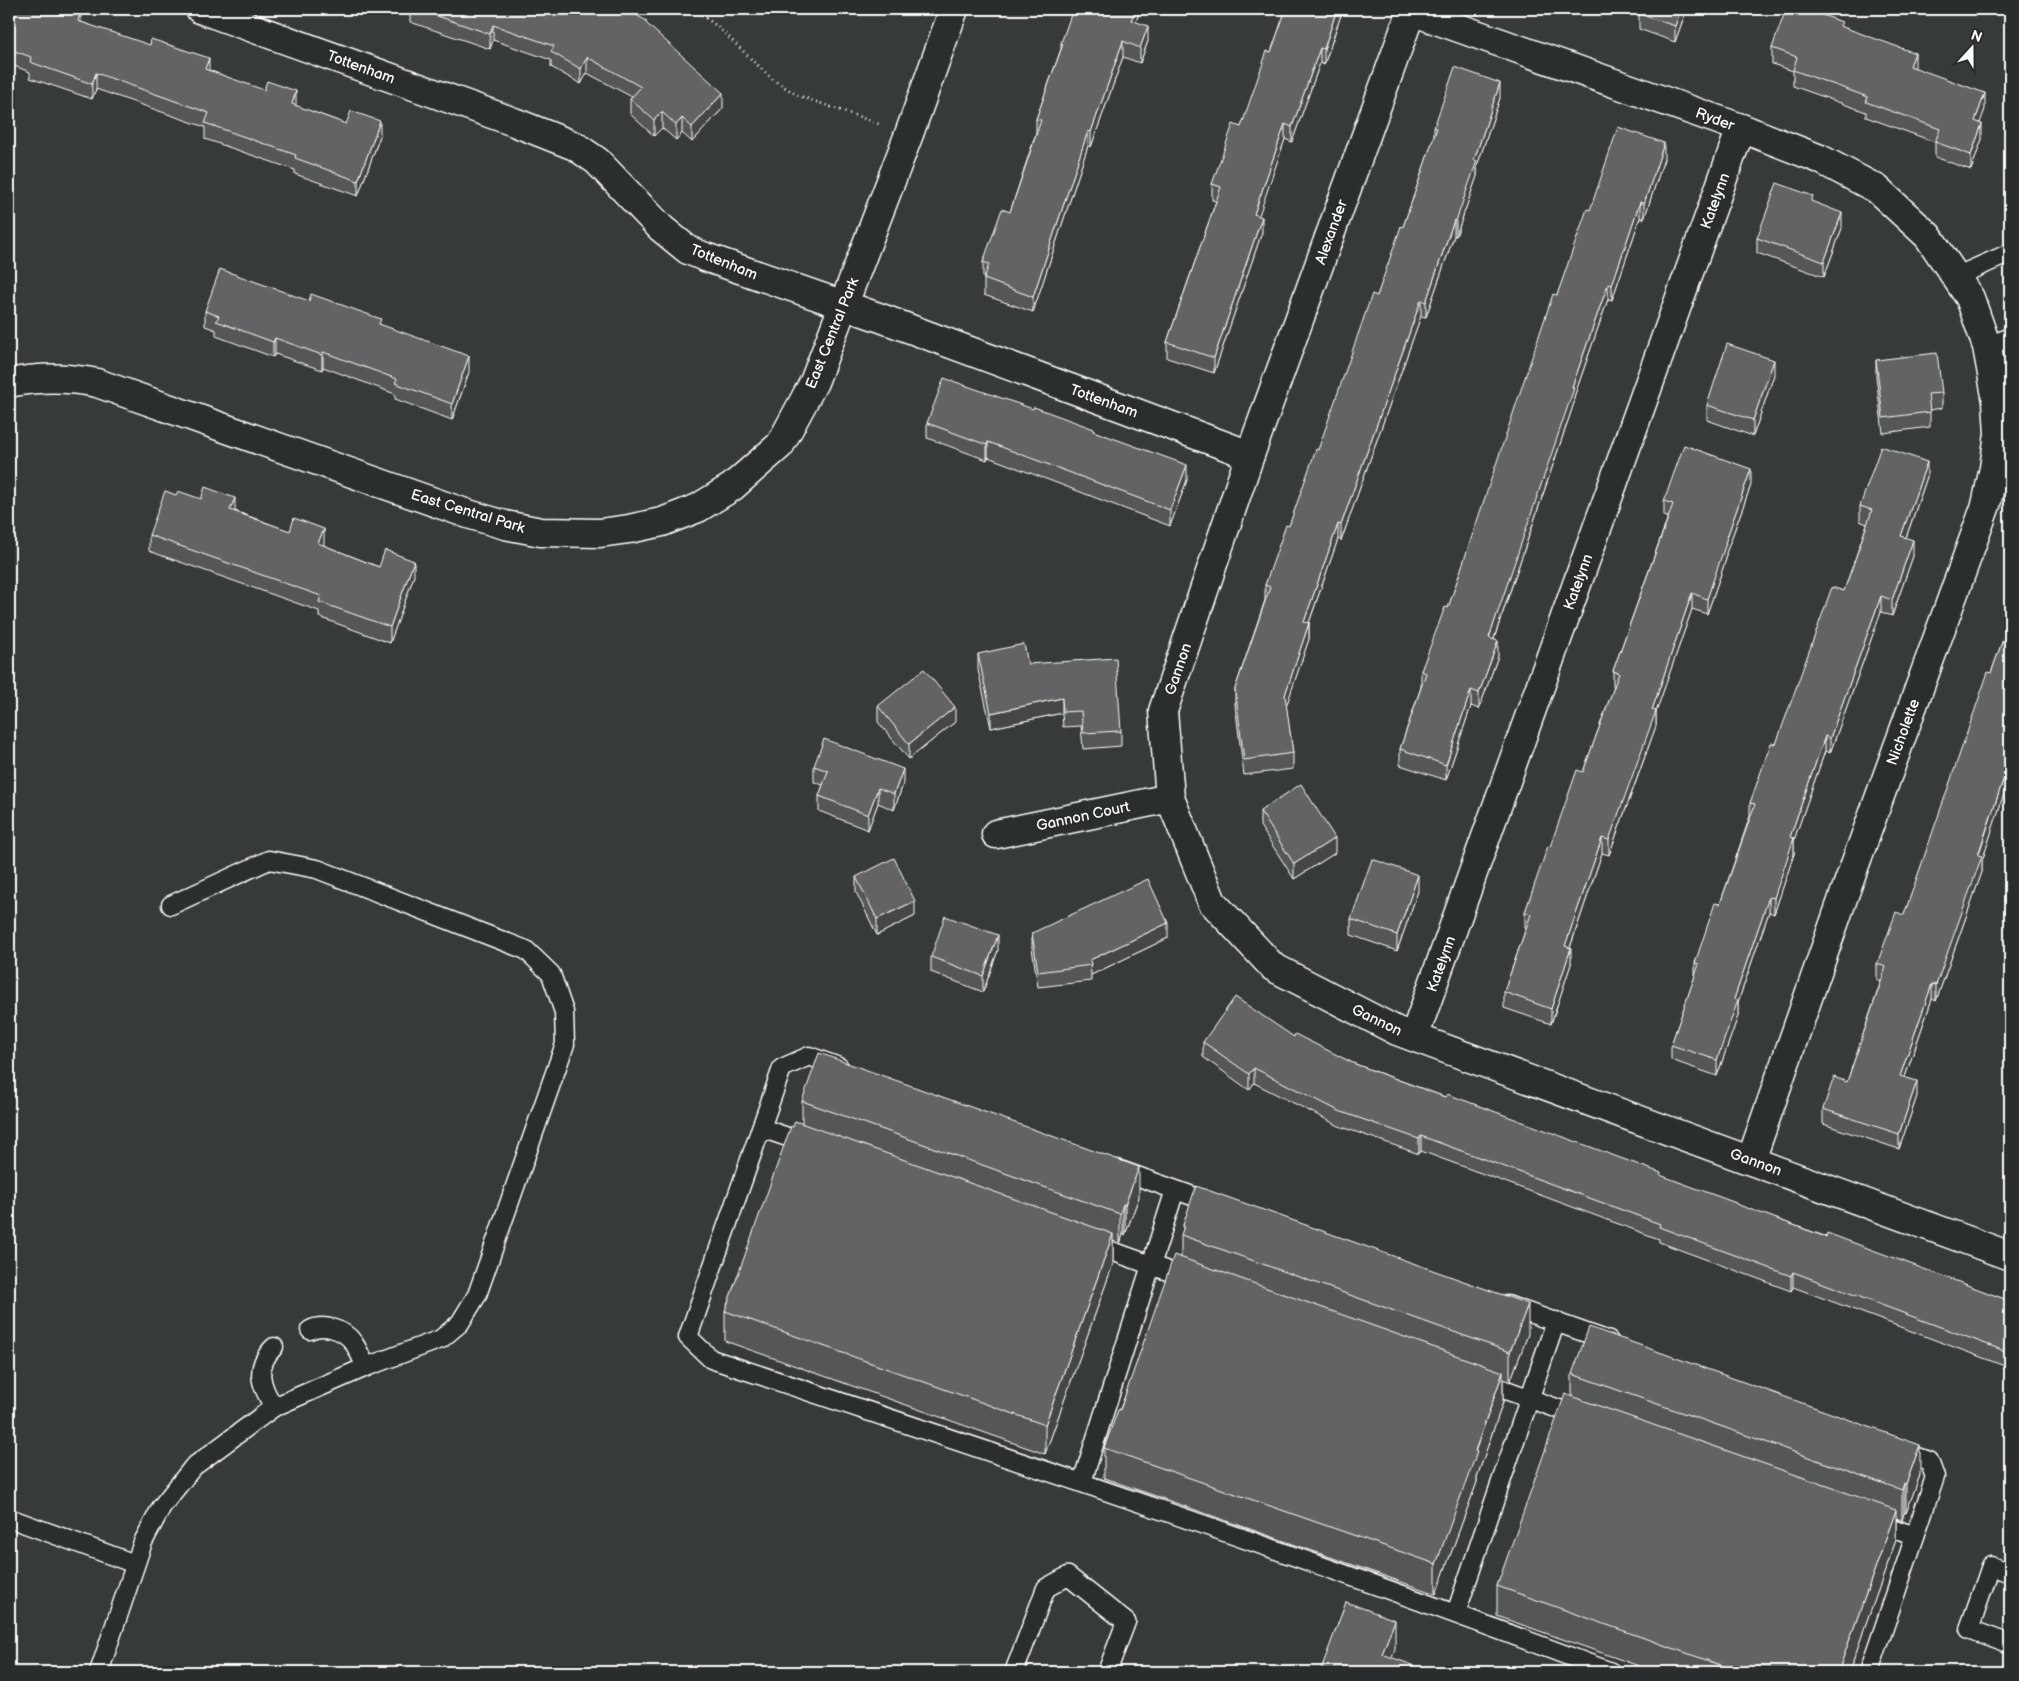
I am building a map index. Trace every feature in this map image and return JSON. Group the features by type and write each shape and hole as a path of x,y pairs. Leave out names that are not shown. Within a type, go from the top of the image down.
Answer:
{"street":[{"name":"Tottenham","path":"200,9 505,118 575,146 597,161 661,228 688,250 1250,455"},
{"name":"East Central Park","path":"9,383 32,378 54,378 97,383 477,516 541,532 600,533 629,530 662,522 698,508 732,487 780,445 814,382 909,134 954,9"},
{"name":"Ryder","path":"1412,10 1741,128 1820,159 1878,189 1928,236 1963,287"},
{"name":"Alexander","path":"1250,455 1412,10"},
{"name":"Katelynn","path":"1414,1037 1741,128"},
{"name":"Nicholette","path":"1751,1160 1849,881 1986,505 1999,434 1997,401 1998,342 1963,287"},
{"name":"Gannon","path":"1250,455 1163,711 1170,798 1212,902 1273,967 1397,1031 2010,1256"},
{"name":"Gannon Court","path":"996,834 1170,798"}],"lane":[{"path":"1963,287 2010,252"},
{"path":"99,1672 143,1542 162,1506 193,1466 274,1407 366,1367 440,1339 460,1323 477,1295 565,1044 564,1012 551,974 526,950 317,869 269,860 171,905"},
{"path":"856,1073 809,1056 782,1068 688,1337 711,1359 1082,1482 1456,1613 1611,1672"},
{"path":"761,1128 826,1151"},
{"path":"1100,1162 1230,1209"},
{"path":"1082,1482 1175,1190"},
{"path":"1077,1239 1206,1284"},
{"path":"1491,1299 1621,1346"},
{"path":"1456,1613 1556,1321"},
{"path":"310,1330 318,1326 334,1329 352,1340 366,1367"},
{"path":"274,1347 264,1357 262,1372 263,1390 274,1407"},
{"path":"1464,1376 1595,1422"},
{"path":"1869,1672 1935,1477 1929,1461 1882,1444"},
{"path":"1858,1516 1915,1536"},
{"path":"9,1518 135,1564"},
{"path":"2010,1573 1991,1566 1969,1629 2010,1644"},
{"path":"1014,1672 1046,1588 1068,1576 1126,1622 1107,1672"}],"path":[{"path":"694,9 718,27 772,79 797,95 909,134"}],"building":[{"path":"9,9 74,9 81,11 78,21 150,45 151,39 209,58 205,69 264,90 267,81 296,91 292,104 346,124 351,111 380,121 358,181 295,158 296,155 205,123 209,113 96,73 92,84 30,62 31,57 9,49"},
{"path":"417,9 625,9 647,21 646,23 723,93 692,127 682,118 676,125 662,112 654,120 630,99 641,87 587,57 581,69 551,52 554,46 493,25 490,34"},
{"path":"1073,9 1136,9 1131,20 1148,26 1140,48 1123,41 1091,132 1088,131 1033,297 984,279 989,264 983,262 1002,209 1010,212 1041,120 1036,119 1063,44 1061,43"},
{"path":"1286,9 1337,9 1324,49 1320,48 1292,127 1285,124 1254,214 1262,217 1214,358 1167,342 1221,187 1212,184 1233,124 1241,127 1267,51 1271,52"},
{"path":"1640,9 1681,9 1675,26 1639,14"},
{"path":"1786,9 1806,9 1842,22 1840,26 1915,53 1910,66 1985,93 1975,121 1982,124 1971,155 1935,142 1940,129 1866,102 1868,97 1793,70 1797,57 1772,48"},
{"path":"1455,67 1500,83 1474,160 1477,161 1456,221 1454,220 1426,302 1421,300 1341,525 1338,524 1304,622 1309,623 1285,695 1293,753 1244,760 1235,689 1270,587 1265,585 1286,525 1289,526 1316,449 1318,450 1372,294 1377,296 1401,226 1403,227 1437,128 1434,127"},
{"path":"1618,127 1664,143 1644,204 1640,202 1612,285 1608,284 1572,387 1574,388 1489,638 1498,641 1479,693 1471,690 1446,765 1400,749 1426,673 1421,671 1445,607 1448,608 1553,294 1557,295 1587,209 1590,210"},
{"path":"1777,183 1813,196 1811,201 1842,213 1824,262 1757,238"},
{"path":"220,269 309,301 311,294 381,319 379,324 469,356 452,404 395,383 397,379 323,352 322,355 275,338 273,342 216,321 219,316 205,311"},
{"path":"1727,344 1774,360 1753,420 1707,405"},
{"path":"1937,353 1942,393 1928,394 1930,412 1883,418 1876,360"},
{"path":"944,378 1033,409 1034,407 1094,429 1093,431 1187,465 1170,510 988,442 987,445 927,423"},
{"path":"1684,445 1751,469 1707,599 1692,593 1652,710 1656,711 1609,840 1602,838 1565,946 1571,948 1551,1009 1504,992 1531,914 1525,912 1548,846 1550,847 1577,770 1583,772 1619,673 1613,671 1673,504 1664,501"},
{"path":"1881,446 1927,462 1901,536 1913,540 1892,600 1881,596 1830,738 1825,736 1790,837 1794,838 1774,898 1769,897 1734,999 1738,1000 1717,1060 1671,1045 1699,964 1695,963 1715,903 1720,904 1755,804 1750,803 1771,743 1776,744 1832,587 1844,591 1872,510 1860,506"},
{"path":"205,487 235,498 230,510 290,531 294,518 324,529 318,543 379,567 385,550 414,561 390,627 319,602 321,596 149,535 165,491 176,495 178,491 201,499"},
{"path":"2010,620 2010,759 1978,855 1982,856 1936,985 1932,984 1900,1076 1917,1081 1899,1134 1823,1109 1834,1077 1847,1082 1886,967 1877,964 1896,912 1904,915 1988,672 1991,673"},
{"path":"1024,644 1028,664 1116,658 1121,731 1083,733 1081,711 1063,712 1062,698 991,713 978,654"},
{"path":"924,669 955,707 909,744 878,706"},
{"path":"824,739 903,769 894,794 878,788 868,815 819,796 828,771 814,766"},
{"path":"1301,784 1335,838 1294,864 1260,811"},
{"path":"894,858 915,901 877,919 856,877"},
{"path":"1372,859 1418,875 1397,935 1351,919"},
{"path":"1148,879 1168,923 1090,960 1091,965 1038,972 1032,933"},
{"path":"945,916 998,935 983,976 931,957"},
{"path":"1235,997 1294,1037 1295,1034 1355,1064 1445,1097 1447,1094 1661,1173 1660,1175 1736,1204 1826,1237 1827,1233 2010,1301 2010,1353 1793,1272 1791,1276 1659,1227 1660,1224 1421,1136 1419,1139 1339,1111 1254,1068 1249,1074 1203,1042"},
{"path":"819,1053 1139,1167 1125,1205 1123,1204 1120,1214 802,1101"},
{"path":"795,1121 1113,1234 1045,1425 725,1311 791,1126 793,1127"},
{"path":"1196,1186 1528,1304 1510,1352 1181,1235"},
{"path":"1174,1255 1503,1372 1475,1451 1477,1452 1436,1564 1104,1448 1118,1410 1120,1410"},
{"path":"1589,1327 1920,1445 1906,1484 1904,1483 1902,1490 1572,1374"},
{"path":"1565,1394 1896,1510 1838,1672 1740,1672 1497,1586"},
{"path":"1346,1602 1395,1620 1382,1654 1432,1672 1320,1672"}]}
